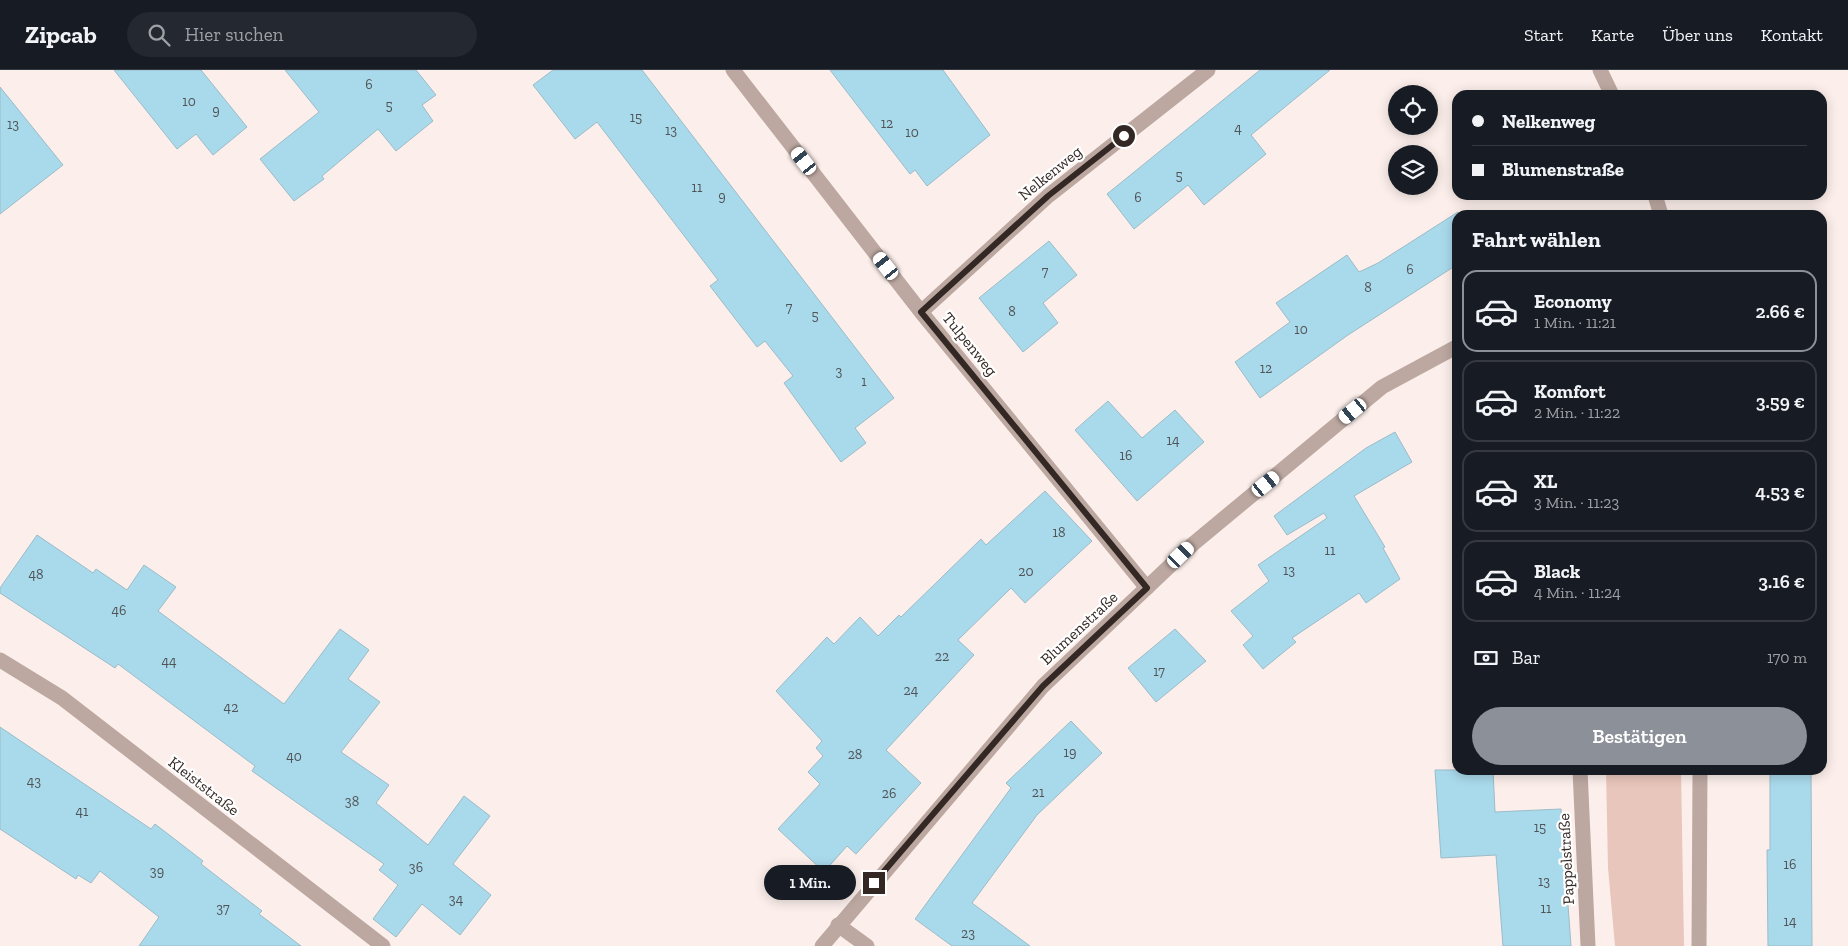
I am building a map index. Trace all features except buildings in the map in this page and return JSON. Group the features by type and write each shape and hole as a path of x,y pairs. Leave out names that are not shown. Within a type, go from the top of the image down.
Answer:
{"street":[{"name":"Tulpenweg","path":"734,70 921,312 1147,588"},
{"name":"Nelkenweg","path":"921,312 1048,196 1208,70"},
{"path":"1600,70 1610,90"},
{"name":"Blumenstraße","path":"822,946 1043,686 1193,544 1382,387 1452,349"},
{"name":"Kleiststraße","path":"0,660 62,698 383,946"},
{"name":"Pappelstraße","path":"1580,775 1588,946"},
{"path":"1699,946 1700,775"},
{"path":"838,925 867,946"}],"shaded area":[{"path":"1606,775 1681,775 1684,946 1615,946 1608,868"}],"route":[{"path":"874,883 1043,686 1147,588 921,312 1048,196 1124,136"}]}
